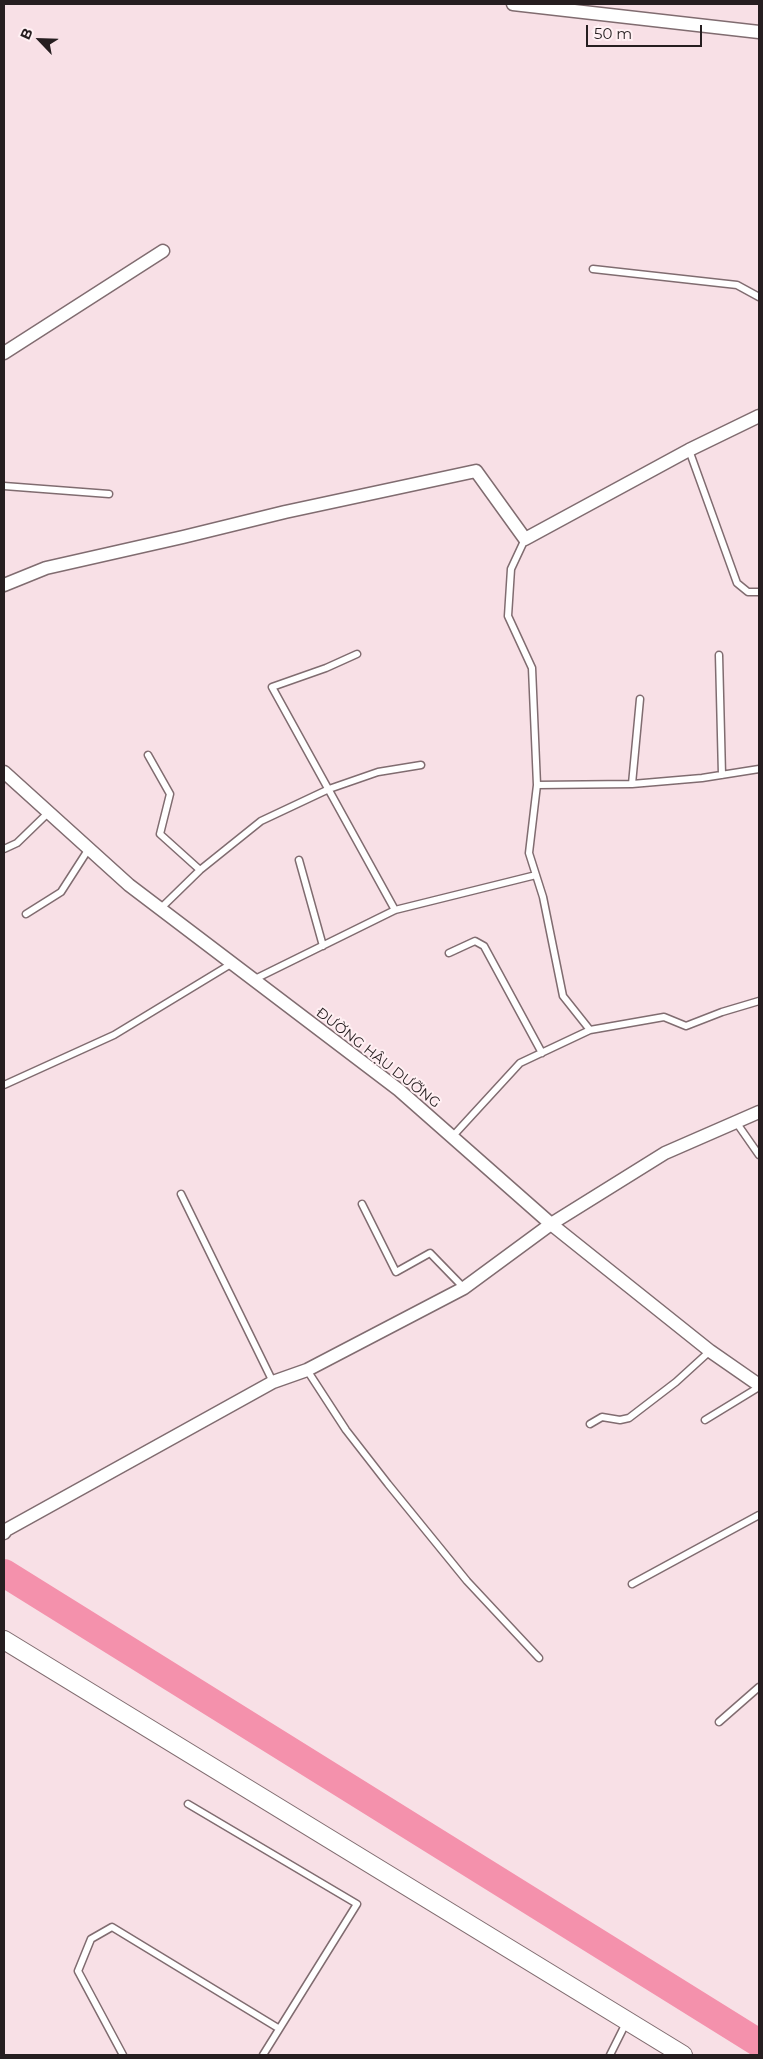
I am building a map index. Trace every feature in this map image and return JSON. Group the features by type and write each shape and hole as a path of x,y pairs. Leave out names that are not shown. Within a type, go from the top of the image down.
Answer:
{"street":[{"path":"513,4 590,8 759,32"},
{"path":"4,353 163,251"},
{"path":"4,585 46,568 183,538 285,512 476,471 526,539 689,450 759,416"},
{"name":"ĐƯỜNG HẬU DƯỠNG","path":"4,772 49,811 88,850 160,909 399,1090 550,1224 710,1351 759,1386"},
{"path":"4,1530 273,1382 307,1370 464,1288 550,1224 665,1153 759,1112"},
{"path":"4,1640 683,2055"}],"lane":[{"path":"594,269 736,285 759,297"},
{"path":"689,450 737,583 748,592 759,592"},
{"path":"4,486 109,494"},
{"path":"526,539 511,569 508,616 532,668 537,785 529,852 543,897 563,996 590,1030"},
{"path":"357,654 326,668 272,687 395,910"},
{"path":"719,655 722,775"},
{"path":"632,784 640,699"},
{"path":"148,755 170,794 160,834 200,870"},
{"path":"160,909 200,870 261,821 329,789 378,772 421,764"},
{"path":"537,785 632,784 722,775 759,769"},
{"path":"4,848 17,843 49,811"},
{"path":"26,914 61,892 88,850"},
{"path":"299,860 323,946"},
{"path":"252,980 395,910 536,875"},
{"path":"449,953 475,941 484,946 542,1053"},
{"path":"4,1085 114,1035 231,964"},
{"path":"452,1137 520,1063 590,1030 664,1017 686,1026 722,1012 759,1001"},
{"path":"736,1121 759,1155"},
{"path":"181,1194 273,1382"},
{"path":"362,1204 396,1272 430,1253 464,1288"},
{"path":"590,1424 602,1417 620,1420 629,1418 676,1382 710,1351"},
{"path":"307,1370 346,1430 388,1484 467,1581 539,1658"},
{"path":"705,1420 759,1386"},
{"path":"632,1584 759,1515"},
{"path":"719,1722 759,1687"},
{"path":"188,1804 357,1904 262,2055"},
{"path":"123,2055 78,1971 90,1939 112,1927 278,2028"},
{"path":"610,2055 627,2021"}],"waterway":[{"path":"4,1573 759,2043"}]}
